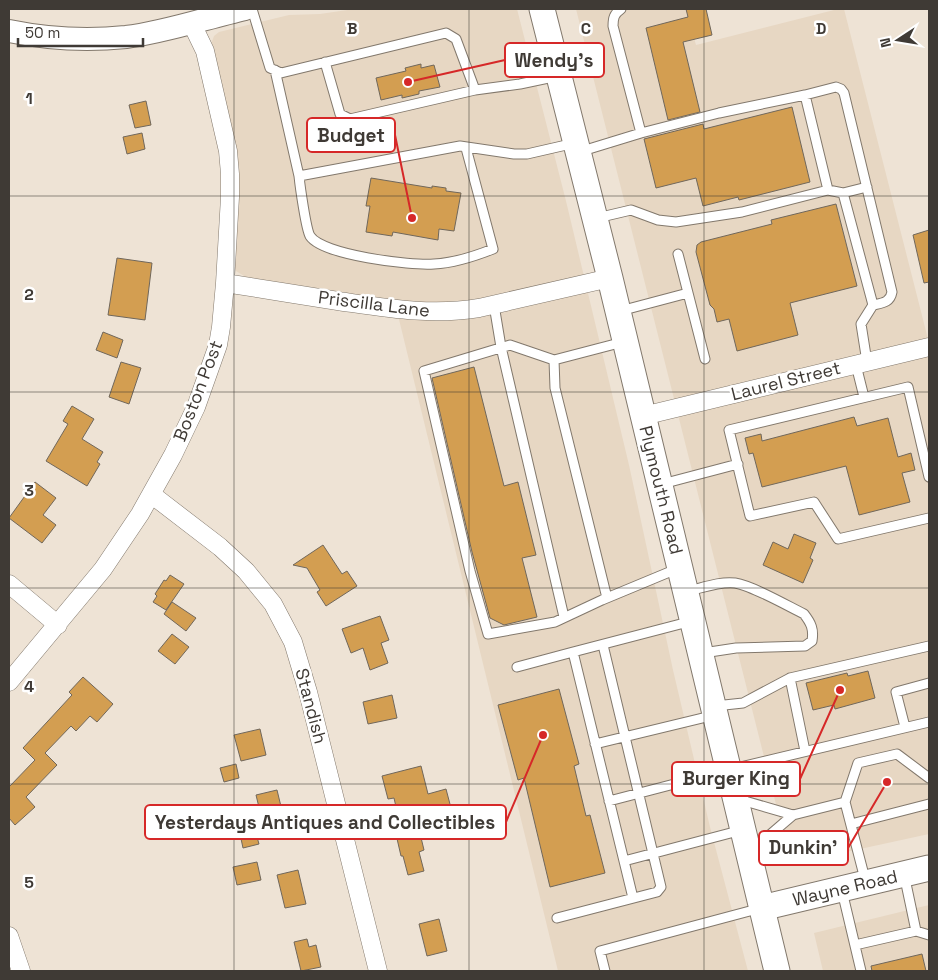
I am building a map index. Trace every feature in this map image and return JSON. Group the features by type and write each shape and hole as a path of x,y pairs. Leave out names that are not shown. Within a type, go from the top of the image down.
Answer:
{"main road":[{"name":"Plymouth Road","path":"542,9 610,278 777,971"},
{"name":"Wayne Road","path":"761,908 929,868"}],"street":[{"path":"9,31 32,36 64,39 96,39 152,32 245,9"},
{"name":"Boston Post","path":"9,682 103,569 150,494 173,455 196,407 218,345 225,283 230,197 228,151 205,51 191,22"},
{"name":"Priscilla Lane","path":"225,283 399,310 432,313 494,305 569,286 610,278"},
{"name":"Laurel Street","path":"643,416 929,347"},
{"name":"Standish","path":"150,494 220,547 246,571 273,604 294,642 378,971"},
{"path":"9,584 58,625"},
{"path":"9,936 21,971"}],"lane":[{"path":"252,9 270,68 281,73 446,33 456,39 474,90"},
{"path":"621,9 613,18 613,26 640,133"},
{"path":"325,62 340,114 350,119 474,90 520,84 558,76"},
{"path":"275,70 299,176 309,235 318,243 337,251 392,261 432,264 461,261 493,249 466,148"},
{"path":"299,176 460,146 514,154 577,148 719,113 836,87 844,93 892,292 891,298 888,301 873,306 861,324 864,397"},
{"path":"805,95 828,190"},
{"path":"594,218 631,210 658,220 676,222 742,212 828,190 844,193 867,187"},
{"path":"844,193 873,306"},
{"path":"678,254 705,359"},
{"path":"618,311 688,293"},
{"path":"494,305 501,348 564,617"},
{"path":"625,341 554,360 510,345 424,371 470,571 488,634 555,622 680,568"},
{"path":"554,360 555,388 607,598"},
{"path":"929,477 908,387 729,430 750,516 814,502 838,538 929,518"},
{"path":"660,485 738,464"},
{"path":"685,592 722,583 746,586 804,614 810,622 813,632 812,641 805,646 743,647 700,653"},
{"path":"518,667 692,621"},
{"path":"557,918 656,892 661,886 626,736 602,645"},
{"path":"595,744 743,702 790,678 929,646"},
{"path":"573,652 633,898"},
{"path":"790,678 805,751"},
{"path":"904,728 896,692 929,683"},
{"path":"609,800 929,722"},
{"path":"866,883 845,802 858,763 897,754 929,778"},
{"path":"734,798 793,815"},
{"path":"624,861 654,853 745,842 793,815 845,802"},
{"path":"851,824 929,804"},
{"path":"904,874 916,930"},
{"path":"841,889 861,971"},
{"path":"604,971 600,951 761,908"},
{"path":"855,945 916,930 929,935"}],"shaded area":[{"path":"354,9 517,9 566,201 629,465 673,670 710,827 748,971 558,971 395,303 249,279 236,271 233,262 211,44 214,36 219,32 289,15 320,14"},
{"path":"576,9 686,9 696,45 844,9 929,343 929,834 791,864"},
{"path":"929,905 929,971 823,971 814,933"}],"building":[{"path":"686,9 706,9 712,35 683,42 700,112 668,120 646,28 688,17"},
{"path":"421,64 421,68 434,65 440,87 419,91 419,94 402,98 402,95 381,100 376,78 406,71 405,68"},
{"path":"146,101 151,125 135,128 129,105"},
{"path":"792,107 810,182 739,200 738,197 703,206 696,178 656,188 644,139 703,124 704,129"},
{"path":"142,133 145,149 127,154 123,137"},
{"path":"371,178 432,188 432,186 446,188 446,191 461,193 454,231 439,229 438,240 393,232 392,236 366,232 370,206 366,206"},
{"path":"836,204 857,286 790,303 798,335 737,351 729,319 717,322 714,309 710,305 696,252 697,245 701,242 772,224 771,220"},
{"path":"929,230 929,282 924,283 913,235"},
{"path":"117,258 152,263 145,320 108,315"},
{"path":"103,332 123,340 117,358 96,350"},
{"path":"121,362 141,368 129,404 109,397"},
{"path":"474,367 504,486 518,482 536,555 522,558 537,617 504,625 490,618 472,552 432,378"},
{"path":"72,406 94,419 82,439 103,452 97,462 100,464 87,486 46,461 68,424 63,421"},
{"path":"854,417 857,426 888,418 898,457 911,453 915,470 902,473 910,502 859,515 846,466 762,487 753,453 749,454 745,438 761,434 762,441"},
{"path":"35,482 56,498 43,515 56,525 42,543 9,518"},
{"path":"794,534 816,543 810,558 813,560 803,583 763,565 773,542 788,549"},
{"path":"323,545 342,574 347,571 357,586 326,606 317,592 320,590 307,568 293,565"},
{"path":"170,575 184,584 166,610 153,602 157,596 155,594 164,580 166,581"},
{"path":"172,602 196,618 186,631 164,614"},
{"path":"380,616 389,640 381,643 388,663 370,670 363,648 351,653 342,629"},
{"path":"172,634 189,647 175,664 158,651"},
{"path":"868,671 875,698 835,709 834,705 813,710 806,683 847,673 848,676"},
{"path":"83,677 113,704 97,722 90,716 76,731 71,726 45,753 57,765 26,797 35,807 15,825 9,818 9,787 35,760 23,748 72,695 69,692"},
{"path":"559,689 579,764 574,766 586,816 590,815 605,873 550,887 524,778 518,780 498,705"},
{"path":"392,695 397,718 368,724 363,702"},
{"path":"260,729 266,755 241,761 234,735"},
{"path":"236,764 239,778 224,782 220,768"},
{"path":"421,766 428,794 446,789 451,808 416,817 424,850 419,852 424,871 408,875 395,830 401,829 394,798 388,799 382,776"},
{"path":"277,790 285,823 264,828 256,795"},
{"path":"255,830 259,844 243,848 240,834"},
{"path":"257,862 261,880 237,885 233,867"},
{"path":"298,870 306,904 285,908 277,875"},
{"path":"439,919 447,951 427,956 419,924"},
{"path":"307,939 309,947 316,945 321,967 301,971 294,942"},
{"path":"922,954 926,971 872,971 871,966"}],"place":[{"name":"Wendy's","path":"408,82"},
{"name":"Budget","path":"412,218"},
{"name":"Burger King","path":"840,690"},
{"name":"Yesterdays Antiques and Collectibles","path":"543,735"},
{"name":"Dunkin'","path":"887,782"}]}
